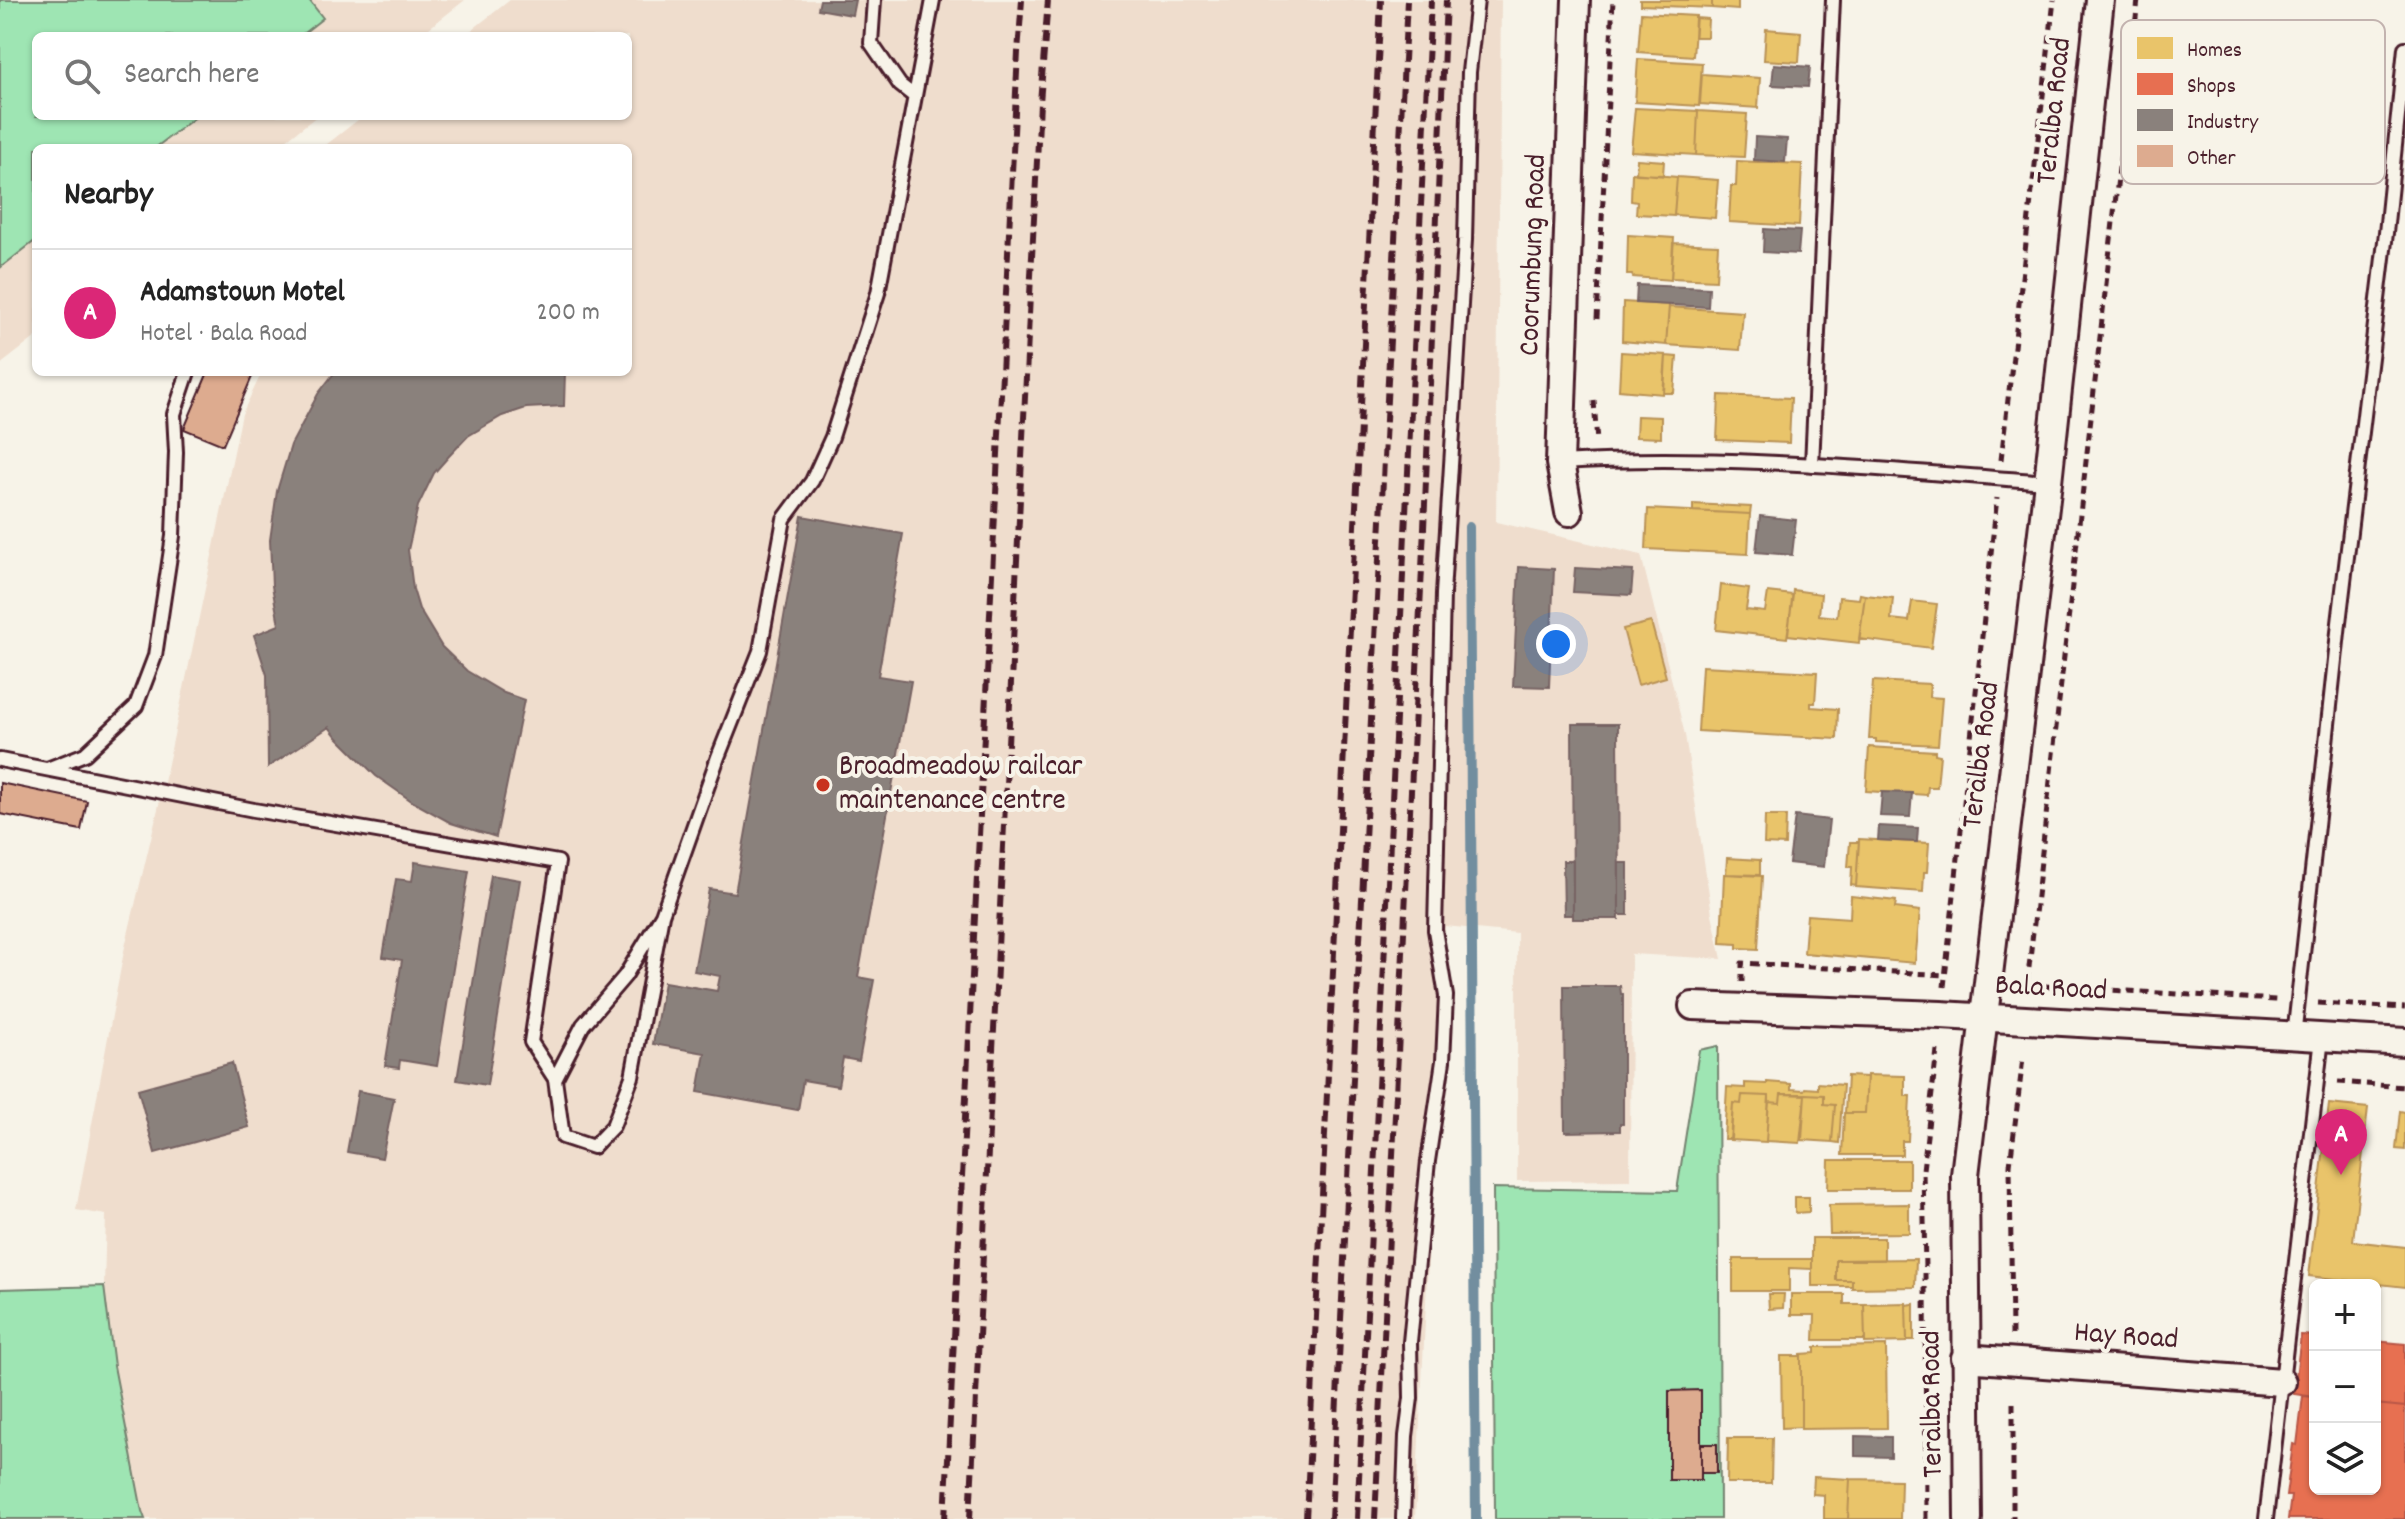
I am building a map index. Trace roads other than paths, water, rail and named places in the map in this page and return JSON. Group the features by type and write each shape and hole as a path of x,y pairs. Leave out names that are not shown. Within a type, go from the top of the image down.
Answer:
{"street":[{"name":"Coorumbung Road","path":"1569,512 1560,463 1576,0"},
{"name":"Teralba Road","path":"1968,1519 1965,1175 2048,482 2100,0"},
{"name":"Bala Road","path":"1693,1006 1984,1018 2405,1042"},
{"name":"Hay Road","path":"1965,1358 2282,1382"}],"lane":[{"path":"874,0 871,43 900,85 914,96"},
{"path":"0,760 254,810 558,862 531,1042 555,1079 563,1137 593,1147 613,1126 632,1077 662,915 718,757 760,651 784,519 812,481 832,437 878,293 933,0"},
{"path":"1403,1519 1406,1436 1411,1398 1410,1342 1428,1161 1443,1061 1446,996 1435,930 1443,594 1465,240 1469,72 1477,0"},
{"path":"1812,465 1833,0"},
{"path":"2294,1037 2405,48"},
{"path":"47,769 85,754 136,706 155,656 173,536 174,414 187,376"},
{"path":"1560,463 1634,459 1812,465 2048,482"},
{"path":"555,1079 583,1025 625,976 662,915"},
{"path":"2266,1519 2322,1038"}],"waterway":[{"path":"1469,527 1476,1519"}],"railway":[{"path":"945,1519 1022,0"},
{"path":"970,1519 1030,295 1048,0"},
{"path":"1306,1519 1381,0"},
{"path":"1331,1519 1407,0"},
{"path":"1357,1519 1431,0"},
{"path":"1375,1519 1424,528 1446,0"}],"place":[{"name":"Broadmeadow railcar maintenance centre","path":"823,785"},
{"name":"Adamstown Motel","path":"2341,1175"}]}
